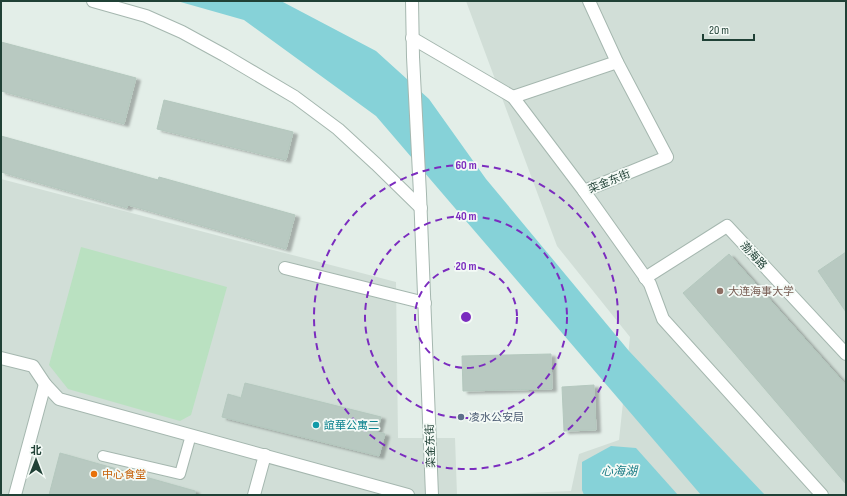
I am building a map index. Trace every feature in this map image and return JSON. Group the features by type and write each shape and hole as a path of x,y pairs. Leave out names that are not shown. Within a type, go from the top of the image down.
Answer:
{"street":[{"path":"93,1 146,16 182,32 295,97 343,134 421,208"},
{"name":"栾金东街","path":"412,1 412,57 421,208 432,495"},
{"name":"栾金东街","path":"412,38 513,97 584,191 667,157 617,62 589,1"},
{"path":"513,97 617,62"},
{"path":"584,191 650,284 662,319 822,495"},
{"name":"渤海路","path":"645,278 727,226 846,354"},
{"path":"285,268 425,304"},
{"path":"1,358 33,366 59,399 408,495"},
{"path":"15,495 46,384"},
{"path":"254,495 265,455"}],"lane":[{"path":"103,456 180,474 191,435"}],"shaded area":[{"name":"大连海事大学","path":"466,1 846,1 846,495 476,495 571,491 579,454 619,440 630,337 557,246"},
{"path":"1,179 396,282 398,438 455,438 457,495 1,495"}],"green space":[{"path":"81,247 227,287 191,415 180,421 68,389 49,365"}],"water":[{"path":"177,1 281,1 376,51 429,99 486,179 629,351 765,495 701,495 376,116 244,20"},
{"name":"心海湖","path":"611,446 636,448 678,495 584,495 582,490 582,462"}],"building":[{"path":"1,42 136,78 124,124 1,91"},
{"path":"164,100 293,132 286,160 157,129"},
{"path":"1,136 158,180 159,177 295,215 286,249 128,205 127,208 1,172"},
{"path":"846,252 846,312 818,271"},
{"path":"729,254 846,385 846,484 683,293"},
{"path":"551,354 552,389 463,391 462,356"},
{"name":"誼華公寓二","path":"245,383 381,417 377,432 385,434 379,456 222,417 228,394 241,398"},
{"path":"594,385 596,430 564,431 562,387"},
{"name":"中心食堂","path":"60,453 195,491 195,495 49,495"}],"place":[{"name":"大连海事大学","path":"720,291"},
{"name":"凌水公安局","path":"461,417"},
{"name":"誼華公寓二","path":"316,425"},
{"name":"中心食堂","path":"94,474"}]}
